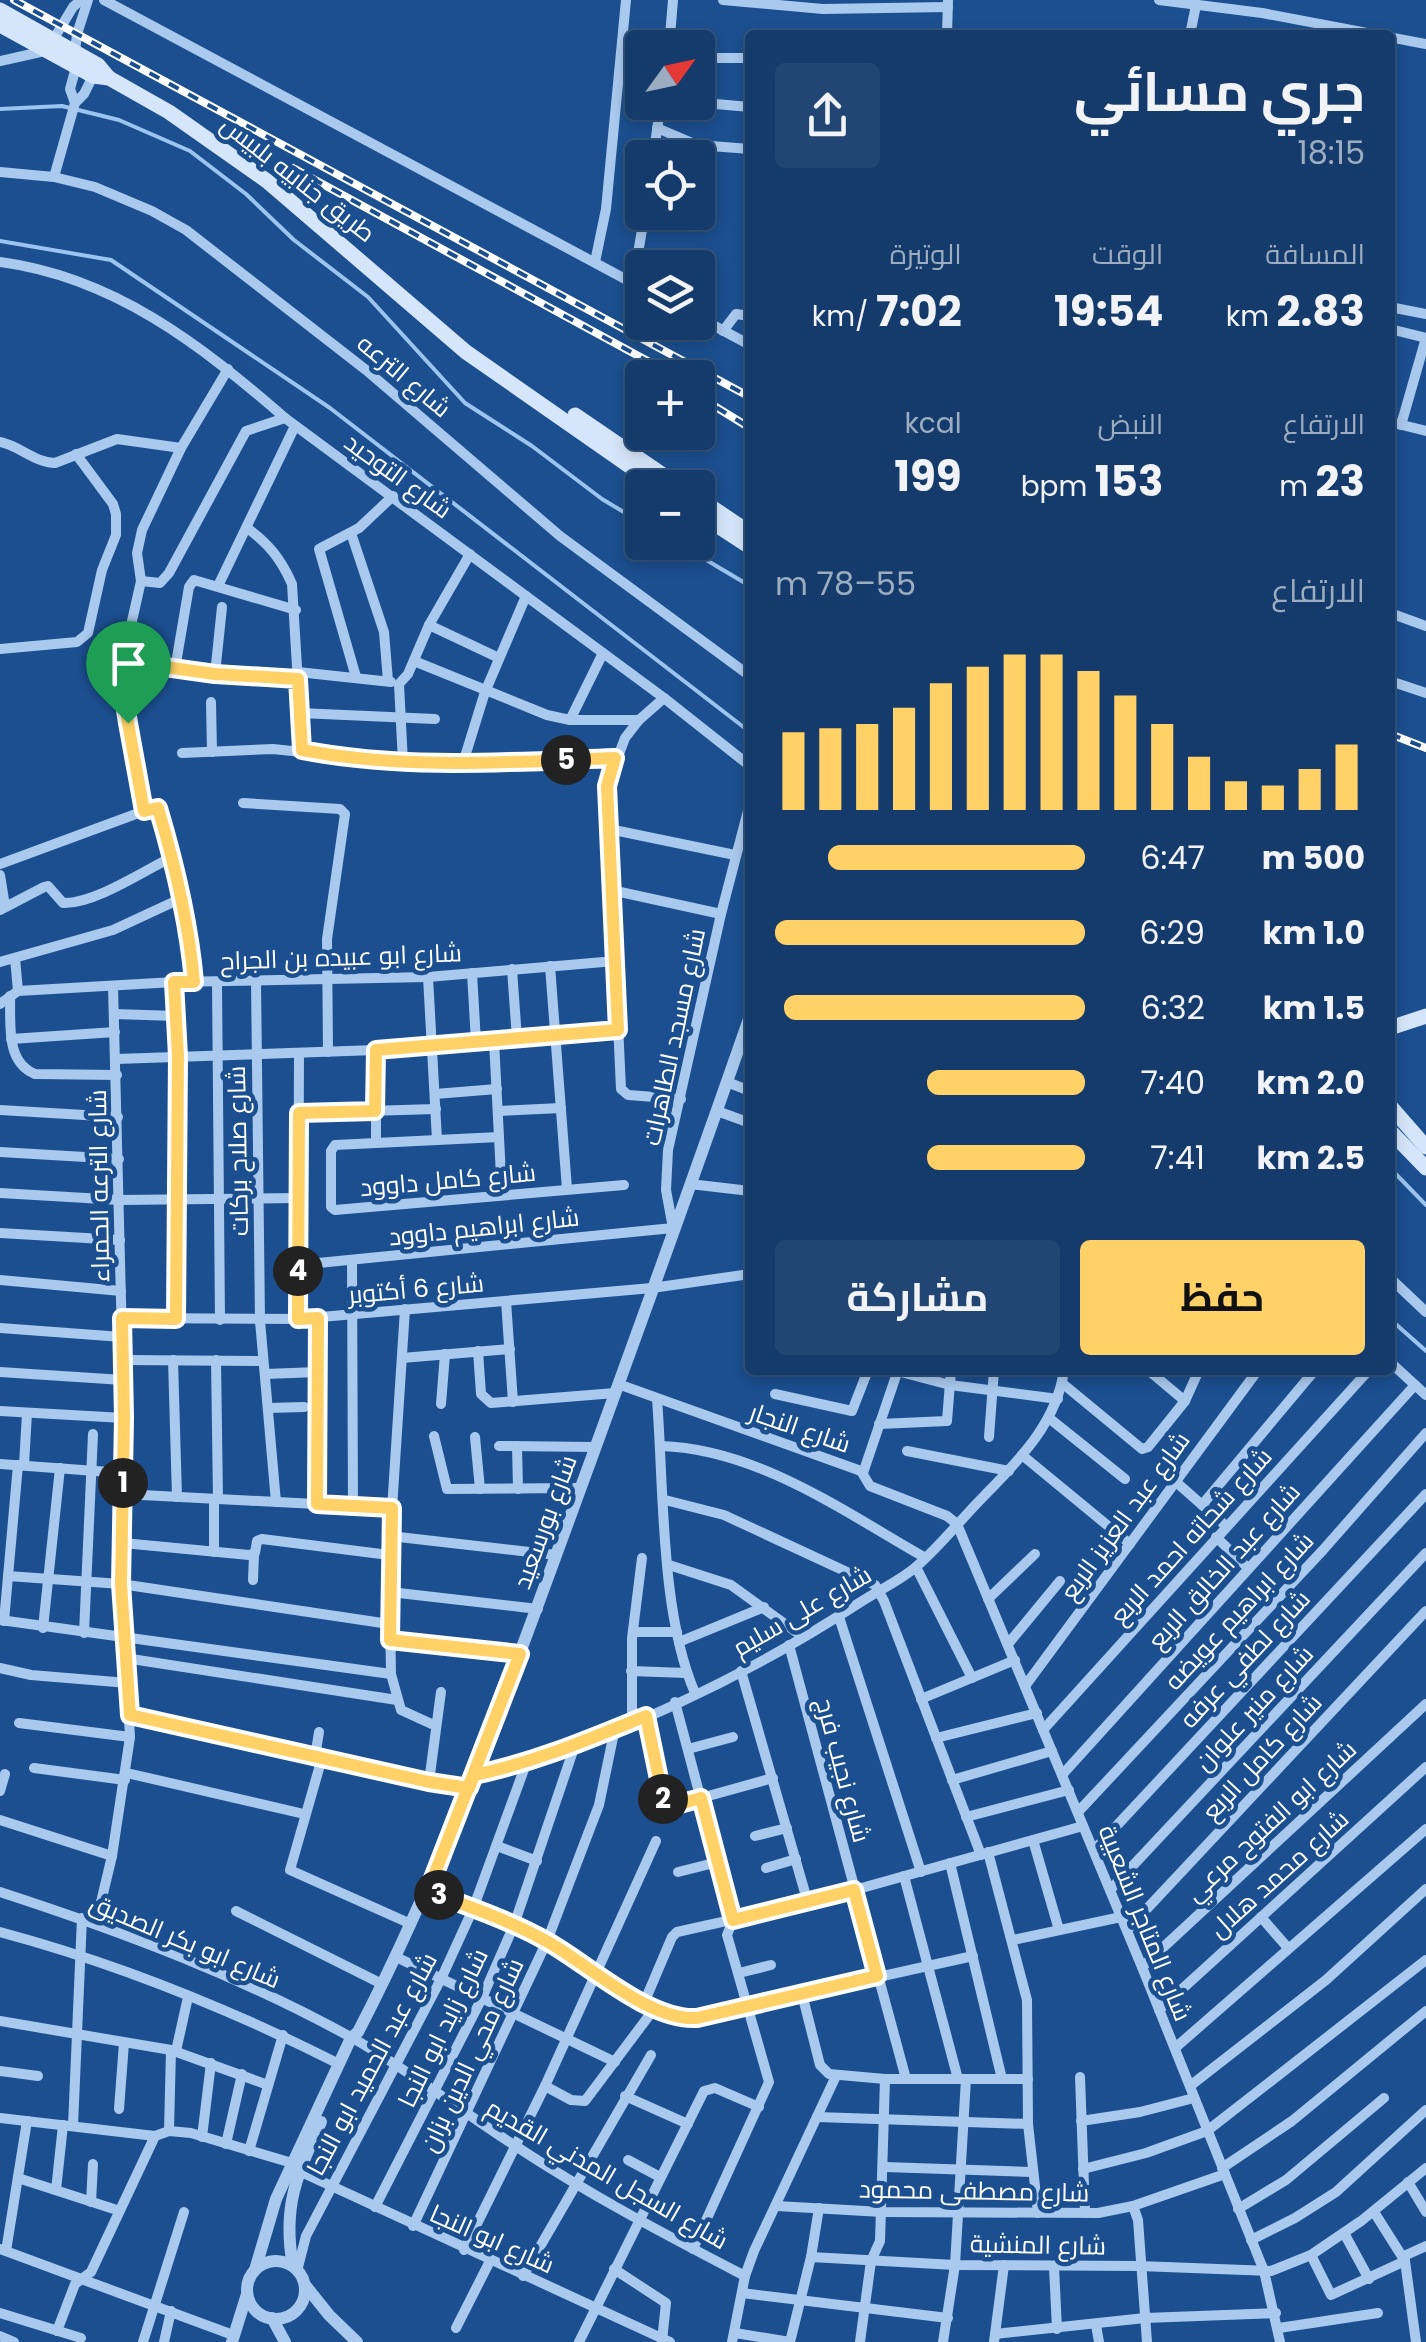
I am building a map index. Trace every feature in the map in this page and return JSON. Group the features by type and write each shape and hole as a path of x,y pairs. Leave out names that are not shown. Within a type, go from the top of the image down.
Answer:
{"main road":[{"name":"طريق جنابيه بلبيس","path":"0,10 76,60 103,68 101,77 169,112 266,181 474,358 635,470"},
{"name":"طريق جنابيه بلبيس","path":"0,25 50,45"},
{"name":"طريق جنابيه بلبيس","path":"446,332 655,470"},
{"path":"715,510 745,531"},
{"path":"715,524 745,544"},
{"path":"1395,1026 1426,1016"},
{"path":"1395,1112 1426,1147"},
{"path":"1395,1135 1426,1168"}],"street":[{"path":"0,60 50,45 80,0"},
{"path":"75,103 70,89 77,34 88,0"},
{"path":"104,0 625,278"},
{"path":"595,262 606,209 626,0"},
{"path":"671,30 673,0"},
{"path":"723,0 824,9 948,4 947,30"},
{"path":"1159,0 1352,30"},
{"path":"1262,13 1268,0"},
{"path":"1191,30 1196,6"},
{"path":"1395,38 1426,44"},
{"path":"715,58 745,58"},
{"path":"54,178 75,103 101,77"},
{"path":"715,104 745,107"},
{"path":"656,140 658,120"},
{"path":"657,128 697,145 745,149"},
{"name":"شارع الترعه","path":"0,172 95,187 134,202 202,241 366,370 560,536 745,672"},
{"name":"شارع التوحيد","path":"0,262 39,267 88,283 134,307 228,369 290,422 604,652 745,762"},
{"path":"1395,308 1426,314"},
{"path":"723,331 736,314 745,315"},
{"path":"715,327 745,343"},
{"path":"1395,330 1426,338 1396,423 1426,431"},
{"path":"144,811 122,684 122,661 142,580 137,552 142,530 181,448 228,369"},
{"path":"218,586 247,528 290,422"},
{"path":"142,580 164,581 246,431 290,422"},
{"path":"0,442 18,446 44,463 55,463 118,439 181,448"},
{"path":"0,649 77,642 88,634 102,570 116,535 116,514 76,454"},
{"path":"356,677 319,550 320,546 351,533 393,496"},
{"path":"247,528 282,561 292,584 302,750"},
{"path":"351,533 384,632 400,717 403,763"},
{"path":"393,682 414,662 470,554"},
{"path":"175,669 190,584 197,579 296,610"},
{"path":"463,763 485,692 526,596"},
{"path":"215,674 222,607"},
{"path":"1395,615 1426,626"},
{"path":"430,625 500,658"},
{"path":"570,720 604,652"},
{"path":"122,661 215,674 356,677 393,682"},
{"path":"414,662 528,709 570,720 639,720"},
{"path":"1395,683 1426,693"},
{"path":"664,698 639,720 615,758 607,786 608,829 624,1093 681,1098"},
{"path":"211,702 212,752"},
{"path":"300,712 434,718"},
{"path":"182,753 302,750 403,763 615,758"},
{"path":"242,802 344,812 327,939 328,1052"},
{"path":"0,864 158,808 182,898 194,982"},
{"name":"شارع مسجد الطاهرات","path":"674,1228 666,1170 745,821"},
{"path":"608,829 735,856"},
{"path":"0,875 3,908 48,886 63,903 70,904 172,857"},
{"path":"611,890 721,914"},
{"path":"0,962 125,926 182,898"},
{"path":"15,958 12,1044 21,1065 36,1074 117,1074"},
{"name":"شارع ابو عبيده بن الجراح","path":"14,993 174,982 428,976 615,961"},
{"path":"550,966 567,1189"},
{"path":"512,969 517,1039"},
{"path":"472,973 476,1042"},
{"path":"428,976 437,1140"},
{"name":"شارع صلاح بركات","path":"256,981 260,1321 276,1502"},
{"path":"174,982 178,1056 176,1319"},
{"path":"217,982 220,1320"},
{"name":"شارع الترعه الحمراء","path":"96,1923 112,1856 130,1738 121,1584 124,1380 113,986"},
{"path":"0,1004 14,993"},
{"path":"114,1014 176,1016"},
{"path":"116,1059 376,1050 618,1030"},
{"name":"شارع بورسعيد","path":"255,2270 266,2226 428,1891 538,1608 745,1031"},
{"path":"0,1050 12,1044 115,1032"},
{"path":"494,1041 502,1195"},
{"path":"376,1050 376,1143 499,1137"},
{"path":"298,1319 300,1053"},
{"path":"727,1082 745,1088"},
{"path":"435,1094 497,1090"},
{"path":"498,1111 561,1108"},
{"path":"299,1113 436,1109"},
{"path":"0,1110 118,1117"},
{"path":"717,1111 745,1121"},
{"name":"شارع كامل داوود","path":"376,1143 335,1145 330,1152 330,1205 334,1210 624,1185"},
{"path":"0,1152 119,1159"},
{"path":"690,1184 745,1190"},
{"path":"0,1193 120,1200 298,1198"},
{"name":"شارع ابراهيم داوود","path":"298,1264 674,1228"},
{"path":"0,1233 120,1240"},
{"path":"352,1260 353,1506"},
{"name":"شارع 6 أكتوبر","path":"122,1318 318,1318 652,1288 745,1275"},
{"path":"0,1280 121,1291"},
{"path":"1395,1283 1426,1312"},
{"path":"506,1301 513,1402"},
{"path":"406,1309 389,1555 391,1674 396,1700 406,1714 436,1726"},
{"path":"317,1504 318,1318"},
{"path":"0,1328 122,1338"},
{"path":"402,1358 510,1349"},
{"path":"478,1352 481,1394 491,1403 617,1389"},
{"path":"441,1404 445,1354"},
{"path":"123,1360 264,1361"},
{"path":"172,1360 177,1497"},
{"path":"214,1552 216,1360"},
{"path":"1395,1367 1426,1395"},
{"path":"0,1372 124,1380"},
{"path":"265,1374 318,1372"},
{"path":"774,1394 852,1411 866,1375"},
{"path":"863,1473 897,1375"},
{"path":"913,1375 950,1385 1058,1399"},
{"path":"880,1424 946,1422 951,1375"},
{"path":"989,1437 994,1375"},
{"name":"شارع على سليم","path":"471,1781 574,1748 696,1693 803,1637 921,1562 1022,1455 1049,1418 1063,1375"},
{"path":"1154,1375 1184,1400"},
{"path":"1062,1383 1142,1449 1148,1448 1184,1400 1196,1375"},
{"name":"شارع عبد العزيز الربع","path":"1025,1686 1254,1375"},
{"path":"1202,1505 1312,1375"},
{"name":"شارع شحاته احمد الربع","path":"1044,1730 1364,1375"},
{"name":"شارع عبد الخالق الربع","path":"1062,1774 1415,1385"},
{"name":"شارع النجار","path":"617,1389 657,1399 863,1473 870,1486 947,1516 956,1524"},
{"path":"657,1399 678,1638 686,1673 696,1693"},
{"path":"268,1408 304,1407"},
{"path":"0,1411 124,1418"},
{"path":"27,1413 2,1621 391,1674"},
{"path":"1049,1418 1125,1479"},
{"name":"شارع ابراهيم عويضه","path":"1078,1812 1323,1550 1426,1433"},
{"path":"84,1633 92,1434"},
{"path":"434,1436 447,1489 582,1488"},
{"path":"475,1437 480,1489"},
{"path":"500,1446 596,1447"},
{"path":"517,1446 518,1489"},
{"path":"661,1446 706,1449 728,1455 788,1482 921,1562 972,1678"},
{"path":"908,1451 1009,1471"},
{"path":"1022,1455 1130,1544"},
{"path":"0,1464 123,1473"},
{"path":"43,1628 60,1468"},
{"path":"1176,1482 1226,1526"},
{"path":"124,1494 392,1508"},
{"name":"شارع لطفي عرفه","path":"1094,1850 1426,1494"},
{"path":"664,1500 738,1520 871,1582 879,1590 966,1817 985,1854 1012,1940 1027,2000 1028,2124 1038,2213"},
{"name":"شارع المتاجر الشعبية","path":"956,1524 1160,2010 1264,2271 1280,2342"},
{"path":"390,1536 556,1555"},
{"path":"1216,1538 1248,1568"},
{"path":"253,1580 254,1554 257,1541 262,1539 389,1555"},
{"path":"123,1543 254,1554"},
{"path":"988,1599 1034,1554"},
{"name":"شارع منير علوان","path":"1110,1890 1426,1554"},
{"path":"632,1722 633,1632 642,1558"},
{"path":"669,1565 720,1580 803,1637"},
{"path":"8,1576 121,1584 389,1624"},
{"path":"1008,1644 1060,1581"},
{"path":"390,1592 538,1608"},
{"path":"633,1632 678,1638 764,1607"},
{"name":"شارع كامل الربع","path":"1127,1930 1426,1612"},
{"path":"839,1616 920,1872"},
{"path":"390,1640 520,1654"},
{"name":"شارع نجيب فرج","path":"788,1645 906,2079"},
{"path":"125,1658 396,1700"},
{"path":"920,1699 1014,1660"},
{"path":"0,1668 31,1675 128,1684"},
{"path":"741,1670 808,1903"},
{"path":"631,1671 686,1673"},
{"path":"429,1782 441,1692"},
{"path":"675,1702 733,1920 727,1934 769,2082 694,2249"},
{"name":"شارع ابو الفتوح مرعي","path":"1142,1968 1426,1704"},
{"path":"936,1738 1036,1714"},
{"path":"130,1715 429,1782 471,1781"},
{"path":"646,1716 665,1808 773,1778"},
{"path":"19,1723 130,1738"},
{"name":"شارع محي الدين بزان","path":"413,2226 547,1941 599,1805 616,1728"},
{"path":"319,1732 318,1758 289,1864 291,1872 411,1924"},
{"path":"688,1749 733,1737"},
{"name":"شارع زايد ابو النجا","path":"375,2208 482,1998 514,1925 574,1748"},
{"path":"952,1780 1052,1751"},
{"name":"شارع عبد الحميد ابو النجا","path":"298,2273 302,2247 331,2186 441,1979 473,1909 526,1764"},
{"name":"شارع محمد هلال","path":"1160,2010 1426,1767"},
{"path":"34,1768 126,1776 304,1814"},
{"path":"0,1791 5,1774"},
{"path":"966,1817 1068,1790"},
{"path":"0,1820 112,1856"},
{"path":"545,2086 579,2103 590,2097 649,2006 674,1934 808,1903 1083,1826"},
{"path":"755,1836 787,1828"},
{"path":"1174,2048 1426,1828"},
{"path":"1033,1840 1059,1930"},
{"path":"464,2250 545,2086 656,1841"},
{"path":"497,1846 537,1861"},
{"path":"766,1868 796,1859"},
{"path":"678,1872 718,1862"},
{"path":"950,1863 1002,2079"},
{"path":"904,1876 962,2079 964,2122 956,2265 942,2342"},
{"path":"1082,2121 1140,2112 1192,2092 1426,1890"},
{"path":"428,1891 547,1941 649,2006 690,2019 973,1956"},
{"name":"شارع ابو بكر الصديق","path":"0,1892 96,1923 235,1978 355,2037"},
{"path":"236,1911 382,1984"},
{"path":"1261,1916 1288,1948"},
{"path":"1012,1940 1121,1917"},
{"path":"56,2190 79,2036 82,1918"},
{"name":"شارع ابو بكر الصديق","path":"0,1932 81,1956 188,1997 282,2035 339,2064"},
{"path":"396,1957 615,2062"},
{"path":"1083,2169 1208,2131 1426,1960"},
{"path":"739,1973 771,1965"},
{"path":"802,1994 820,2064 836,2076 1028,2078"},
{"path":"0,2118 155,2136 169,2131 174,2051 188,1997"},
{"name":"شارع مصطفى محمود","path":"777,2206 882,2212 1085,2213 1132,2206 1223,2171 1292,2121 1426,2010"},
{"path":"0,2021 174,2051 268,2084"},
{"path":"249,2150 282,2035"},
{"name":"شارع بورسعيد","path":"298,2273 288,2226 296,2167 339,2064 355,2037"},
{"name":"شارع السجل المدني القديم","path":"355,2037 576,2185 745,2276"},
{"path":"119,2108 124,2043"},
{"path":"524,2276 651,2055"},
{"path":"202,2136 211,2063"},
{"path":"0,2071 38,2076"},
{"path":"226,2144 242,2074"},
{"path":"818,2208 811,2257 790,2342 733,2337 745,2276 836,2076"},
{"path":"1080,2077 1085,2213"},
{"path":"860,2342 871,2262 880,2247 885,2079"},
{"path":"579,2342 660,2177 709,2088 759,2107"},
{"path":"625,2096 688,2124"},
{"path":"1238,2209 1286,2180 1384,2098"},
{"path":"1251,2240 1336,2192 1426,2110"},
{"path":"818,2117 1028,2124"},
{"path":"27,2121 3,2250 172,2311 233,2338 248,2282 255,2270 273,2261 298,2273 328,2315 357,2342"},
{"name":"شارع ابو النجا","path":"169,2131 202,2136 296,2167 413,2226 665,2341"},
{"path":"57,2331 75,2284 93,2267 155,2136"},
{"path":"628,2160 660,2177"},
{"path":"91,2202 93,2164"},
{"path":"885,2167 1032,2172"},
{"path":"1264,2271 1277,2270 1344,2233 1426,2168"},
{"path":"18,2178 117,2210"},
{"path":"1408,2182 1426,2212"},
{"path":"1132,2206 1138,2220 1147,2342"},
{"path":"142,2342 184,2212"},
{"path":"1374,2212 1404,2259 1416,2342"},
{"path":"1344,2233 1369,2279"},
{"path":"1310,2254 1331,2295 1369,2279 1426,2246"},
{"name":"شارع المنشية","path":"811,2257 956,2265 1264,2271"},
{"path":"456,2328 490,2261"},
{"path":"1004,2266 994,2338 1144,2318 1276,2314"},
{"path":"1054,2267 1058,2342"},
{"path":"614,2269 664,2300 665,2341"},
{"path":"247,2294 259,2313 272,2318 286,2317 304,2297 298,2273"},
{"path":"742,2293 948,2318"},
{"path":"1412,2309 1426,2307"},
{"path":"164,2342 172,2311"},
{"path":"0,2313 81,2338"},
{"path":"1278,2328 1378,2313"},
{"path":"272,2318 285,2342"},
{"path":"1096,2325 1098,2342"},
{"path":"0,2336 14,2342"}],"waterway":[{"path":"0,109 62,106 119,120 190,151 368,297 465,403 625,513"},
{"path":"0,241 111,260 330,408 745,728"},
{"path":"706,560 745,583"},
{"path":"1395,1173 1426,1205"},
{"path":"1395,1323 1426,1351"}],"railway":[{"path":"14,0 745,394"},
{"path":"293,168 646,360"},
{"path":"715,406 745,425"},
{"path":"1395,736 1426,748"}],"route":[{"path":"128,723 122,661 215,674 298,679 302,750 349,759 415,764 615,758 607,786 618,1030 376,1050 375,1111 299,1113 298,1319 318,1318 317,1504 392,1508 390,1640 520,1654 474,1775 428,1891 547,1941 654,2009 683,2018 877,1976 854,1890 733,1920 701,1798 665,1808 646,1716 574,1748 474,1775 469,1788 429,1782 130,1715 121,1584 122,1318 176,1319 178,1056 174,982 194,982 191,942 172,857 158,808 144,811 128,723"}]}
